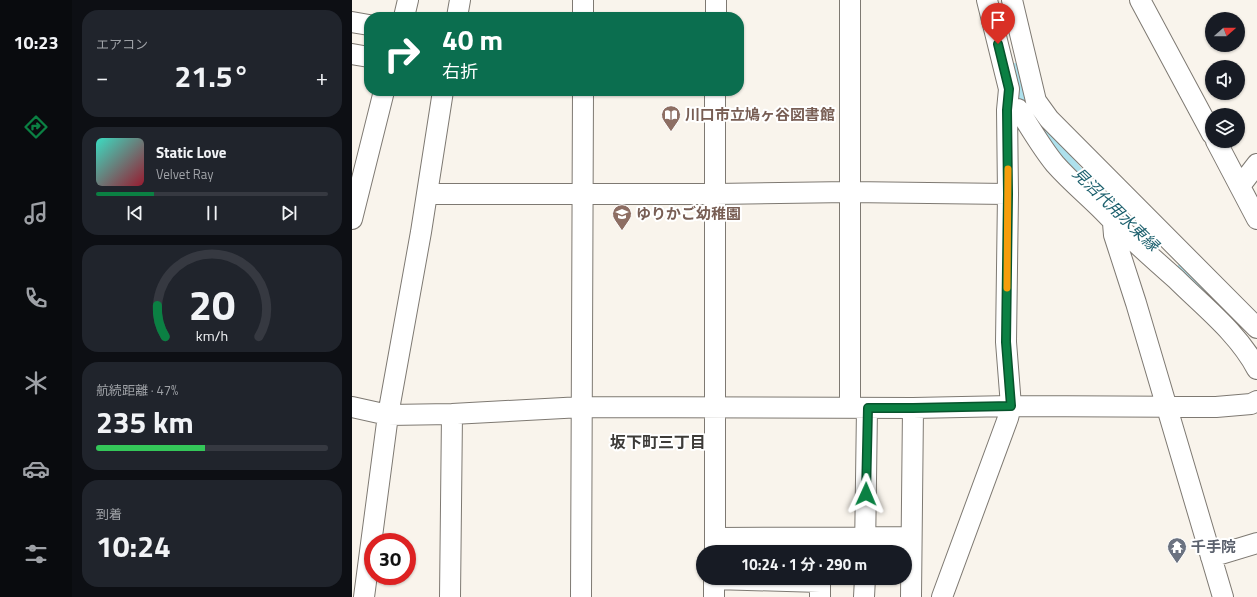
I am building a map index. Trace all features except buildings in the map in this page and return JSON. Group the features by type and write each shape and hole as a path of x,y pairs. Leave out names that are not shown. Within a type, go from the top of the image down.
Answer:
{"street":[{"path":"405,12 408,0"},
{"path":"458,12 460,0"},
{"path":"583,0 583,12"},
{"path":"716,0 716,12"},
{"path":"850,0 850,192 858,408 865,544"},
{"path":"987,0 1009,89 1055,164 1113,222 1227,328 1252,360 1257,369"},
{"path":"942,597 1006,425 1011,406 1006,342 1008,194 1021,107 1012,0"},
{"path":"1140,0 1205,121"},
{"path":"352,22 364,24"},
{"path":"352,54 364,56"},
{"path":"352,219 383,96"},
{"path":"358,594 388,415 406,320 442,96"},
{"path":"581,597 583,96"},
{"path":"715,96 715,545 865,544 911,537"},
{"path":"1021,107 1049,119 1257,328"},
{"path":"1220,148 1257,219"},
{"path":"1240,186 1257,164"},
{"path":"427,194 715,194 850,192 1008,194"},
{"path":"1113,222 1114,235 1223,597"},
{"path":"352,407 388,415 452,414 582,407 913,408 1011,406 1167,408 1216,407 1251,404 1257,401"},
{"path":"911,597 913,408"},
{"path":"450,597 452,414"},
{"path":"1211,557 1257,543"},
{"path":"820,585 820,597"},
{"path":"864,585 864,597"}],"waterway":[{"name":"見沼代用水東縁","path":"1014,70 1020,90 1046,137 1084,182"},
{"name":"見沼代用水東縁","path":"1182,271 1220,308"}],"slow traffic":[{"path":"1007,288 1008,169"}],"place":[{"name":"川口市立鳩ヶ谷図書館","path":"671,132"},
{"name":"ゆりかご幼稚園","path":"622,231"},
{"name":"千手院","path":"1177,564"}],"district":[{"name":"坂下町三丁目","path":"658,442"}],"route":[{"path":"866,494 868,408 1011,406 1006,342 1008,194 1007,110 1009,89 998,44"}]}
